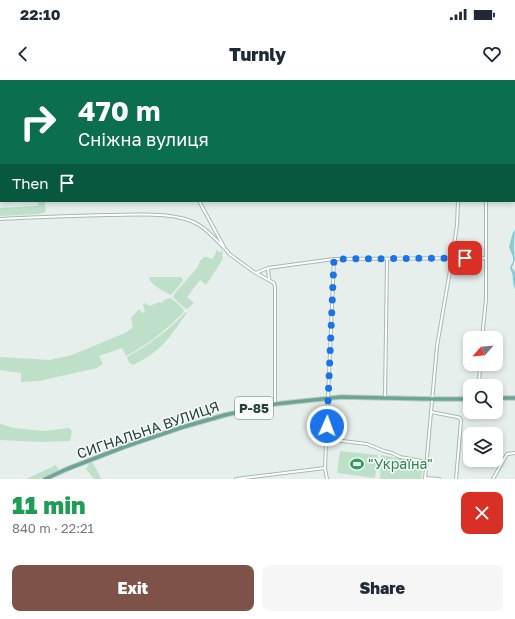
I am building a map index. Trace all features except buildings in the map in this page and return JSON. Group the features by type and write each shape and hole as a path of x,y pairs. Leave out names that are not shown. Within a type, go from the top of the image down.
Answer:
{"main road":[{"name":"СИГНАЛЬНА ВУЛИЦЯ","path":"45,479 124,447 176,429 225,415 275,404 341,397 463,399"},
{"path":"503,398 515,398"}],"street":[{"path":"200,202 220,241 228,252"},
{"path":"439,479 425,478 426,462 437,346 457,225 458,202"},
{"path":"483,331 486,299 486,202"},
{"path":"0,219 47,216 155,215 182,218 198,225 228,252 255,272 274,283 275,404"},
{"path":"255,272 268,268 334,259 486,258"},
{"path":"327,479 325,468 334,259"},
{"path":"385,398 387,259"},
{"path":"268,268 269,279"},
{"path":"431,412 460,418 456,479"},
{"path":"327,437 334,440 367,444 400,457 426,462"},
{"path":"493,479 506,454 515,453"},
{"path":"236,479 325,468"}],"green space":[{"path":"38,202 45,202 46,212 39,214 0,216 0,208 39,205"},
{"path":"217,250 219,252 222,251 223,259 206,285 200,280 187,297 194,303 187,309 173,297 175,293 197,268 200,261 204,257 208,257 210,259 213,258"},
{"path":"150,277 181,277 183,280 171,295 155,286 150,281"},
{"path":"170,298 184,310 183,313 156,337 126,356 122,348 99,356 103,364 97,368 39,381 21,382 21,373 0,370 0,357 50,360 72,355 127,332 133,327 131,318 138,310 142,313 145,312 143,304 145,303 150,306 159,302 162,303 164,300"},
{"path":"186,312 187,313 174,331 159,349 133,365 128,361 127,357 158,337"},
{"path":"0,424 14,428 43,431 70,428 72,432 70,441 42,442 0,440"},
{"name":"\"Україна\"","path":"340,451 378,455 375,478 337,473"},
{"path":"381,455 424,463 421,479 380,479"},
{"path":"91,460 102,479 94,479 86,469"},
{"path":"56,465 59,470 40,479 26,479"}],"water":[{"path":"515,230 515,259 512,268 515,272 515,289 510,269 513,262 513,257 509,247 513,232"}],"place":[{"name":"\"Україна\"","path":"357,464"}],"route":[{"path":"327,426 334,259 465,258"}]}
